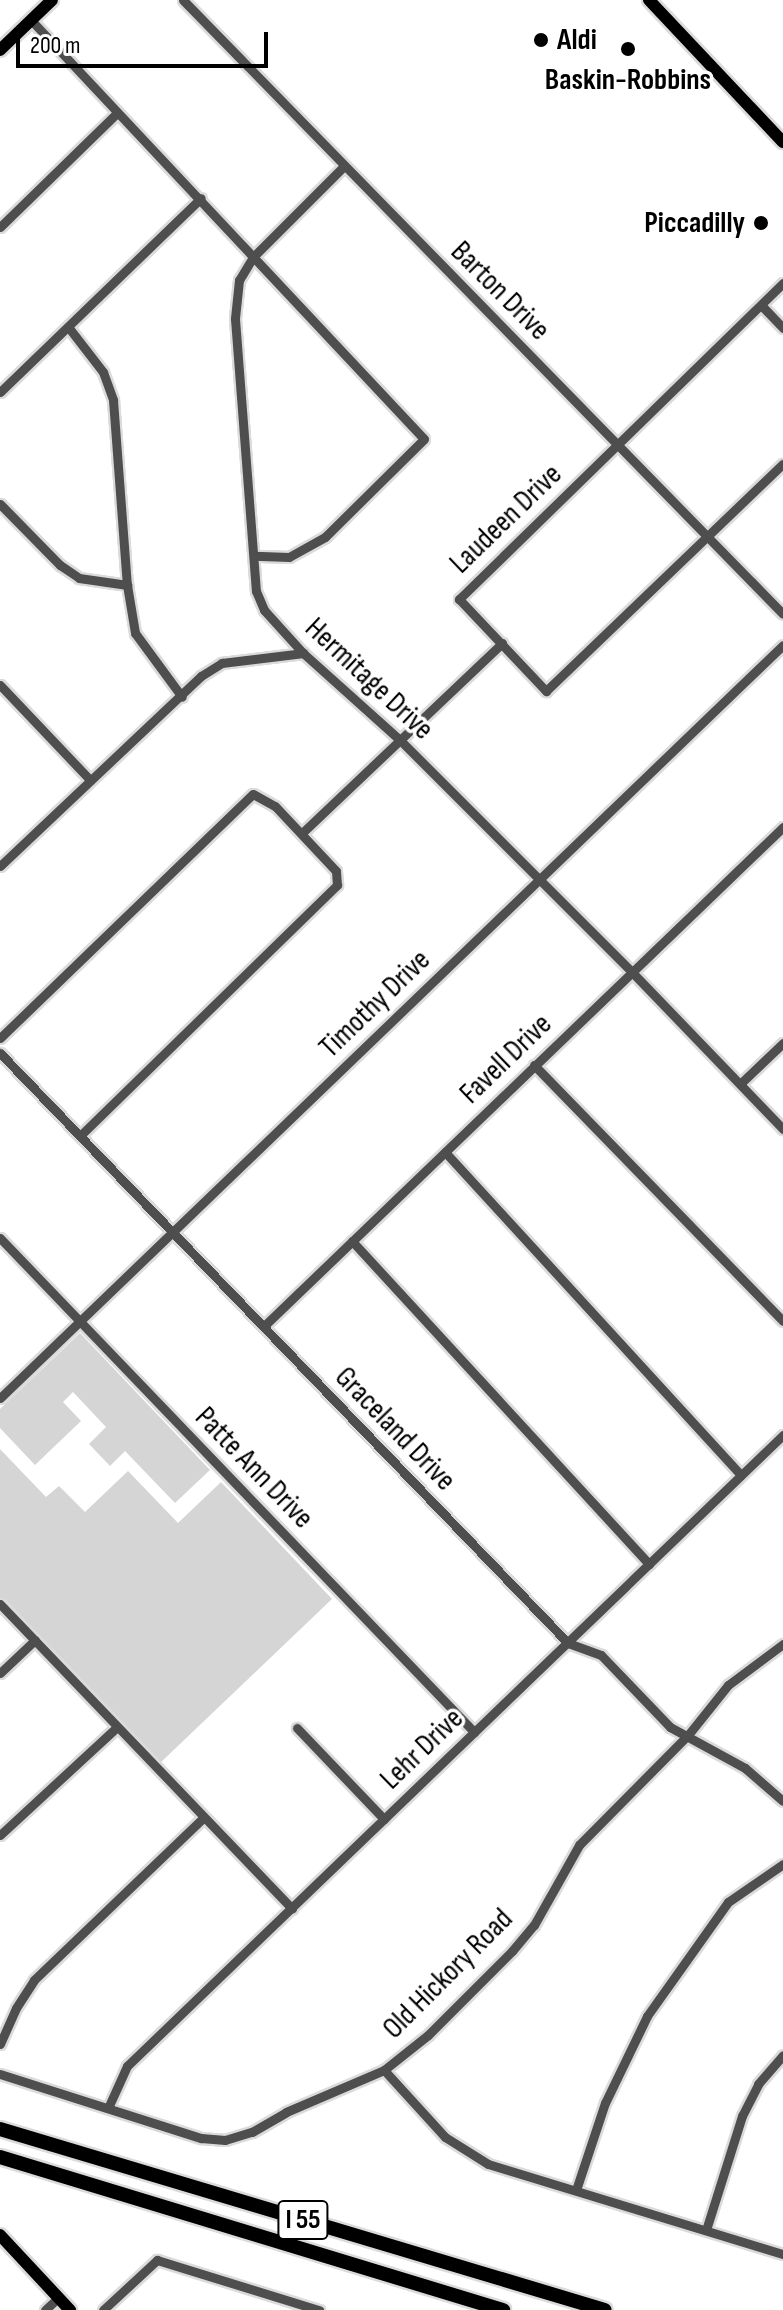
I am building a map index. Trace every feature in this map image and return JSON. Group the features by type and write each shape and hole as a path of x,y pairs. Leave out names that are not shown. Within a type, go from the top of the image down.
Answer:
{"highway":[{"name":"I 55","path":"0,2129 605,2310"},
{"name":"I 55","path":"0,2157 503,2310"}],"main road":[{"path":"0,50 52,0"},
{"path":"649,0 783,142"},
{"path":"0,2235 70,2310"}],"street":[{"name":"Barton Drive","path":"183,0 783,614"},
{"path":"31,20 424,439 325,537 289,557 254,556"},
{"path":"0,227 117,113"},
{"name":"Hermitage Drive","path":"343,167 253,257 239,280 235,319 256,591 264,610 303,653 400,740 632,972 783,1129"},
{"path":"0,392 201,198"},
{"name":"Laudeen Drive","path":"502,643 459,599 783,283"},
{"path":"761,305 783,328"},
{"path":"69,328 103,372 113,400 127,585 135,633 182,697"},
{"path":"302,833 502,643 546,691 783,464"},
{"path":"0,504 60,565 79,578 127,585"},
{"name":"Timothy Drive","path":"0,1398 783,645"},
{"path":"0,866 201,676 222,663 303,653"},
{"path":"0,685 90,780"},
{"path":"0,1038 253,794 275,806 336,871 337,885 80,1136"},
{"name":"Favell Drive","path":"264,1326 783,827"},
{"path":"741,1083 783,1043"},
{"name":"Graceland Drive","path":"0,1053 568,1643 601,1655 670,1727 745,1768 783,1801"},
{"path":"534,1065 783,1321"},
{"path":"445,1152 741,1475"},
{"name":"Patte Ann Drive","path":"0,1238 474,1732"},
{"path":"352,1241 649,1564"},
{"name":"Lehr Drive","path":"108,2108 127,2066 783,1435"},
{"path":"0,1604 292,1908"},
{"path":"0,1673 35,1640"},
{"name":"Old Hickory Road","path":"0,2074 201,2138 225,2140 252,2132 286,2112 384,2070 428,2035 512,1951 534,1925 579,1845 688,1735 728,1685 783,1644"},
{"path":"0,1835 117,1727"},
{"path":"297,1728 384,1819"},
{"path":"0,2044 16,2008 34,1980 203,1818"},
{"path":"576,2190 605,2103 647,2016 728,1902 783,1864"},
{"path":"706,2230 742,2116 758,2084 783,2055"},
{"path":"384,2070 445,2137 488,2164 783,2254"},
{"path":"103,2310 157,2260 319,2310"},
{"path":"45,2310 58,2298"}],"shaded area":[{"path":"80,1333 210,1470 175,1503 125,1451 110,1466 89,1444 106,1427 73,1392 63,1402 81,1421 35,1465 0,1428 0,1409"},
{"path":"0,1449 46,1497 59,1486 85,1512 128,1471 178,1523 221,1482 332,1599 159,1764 0,1598"}],"place":[{"name":"Aldi","path":"541,40"},
{"name":"Baskin-Robbins","path":"628,49"},
{"name":"Piccadilly","path":"761,223"}]}
